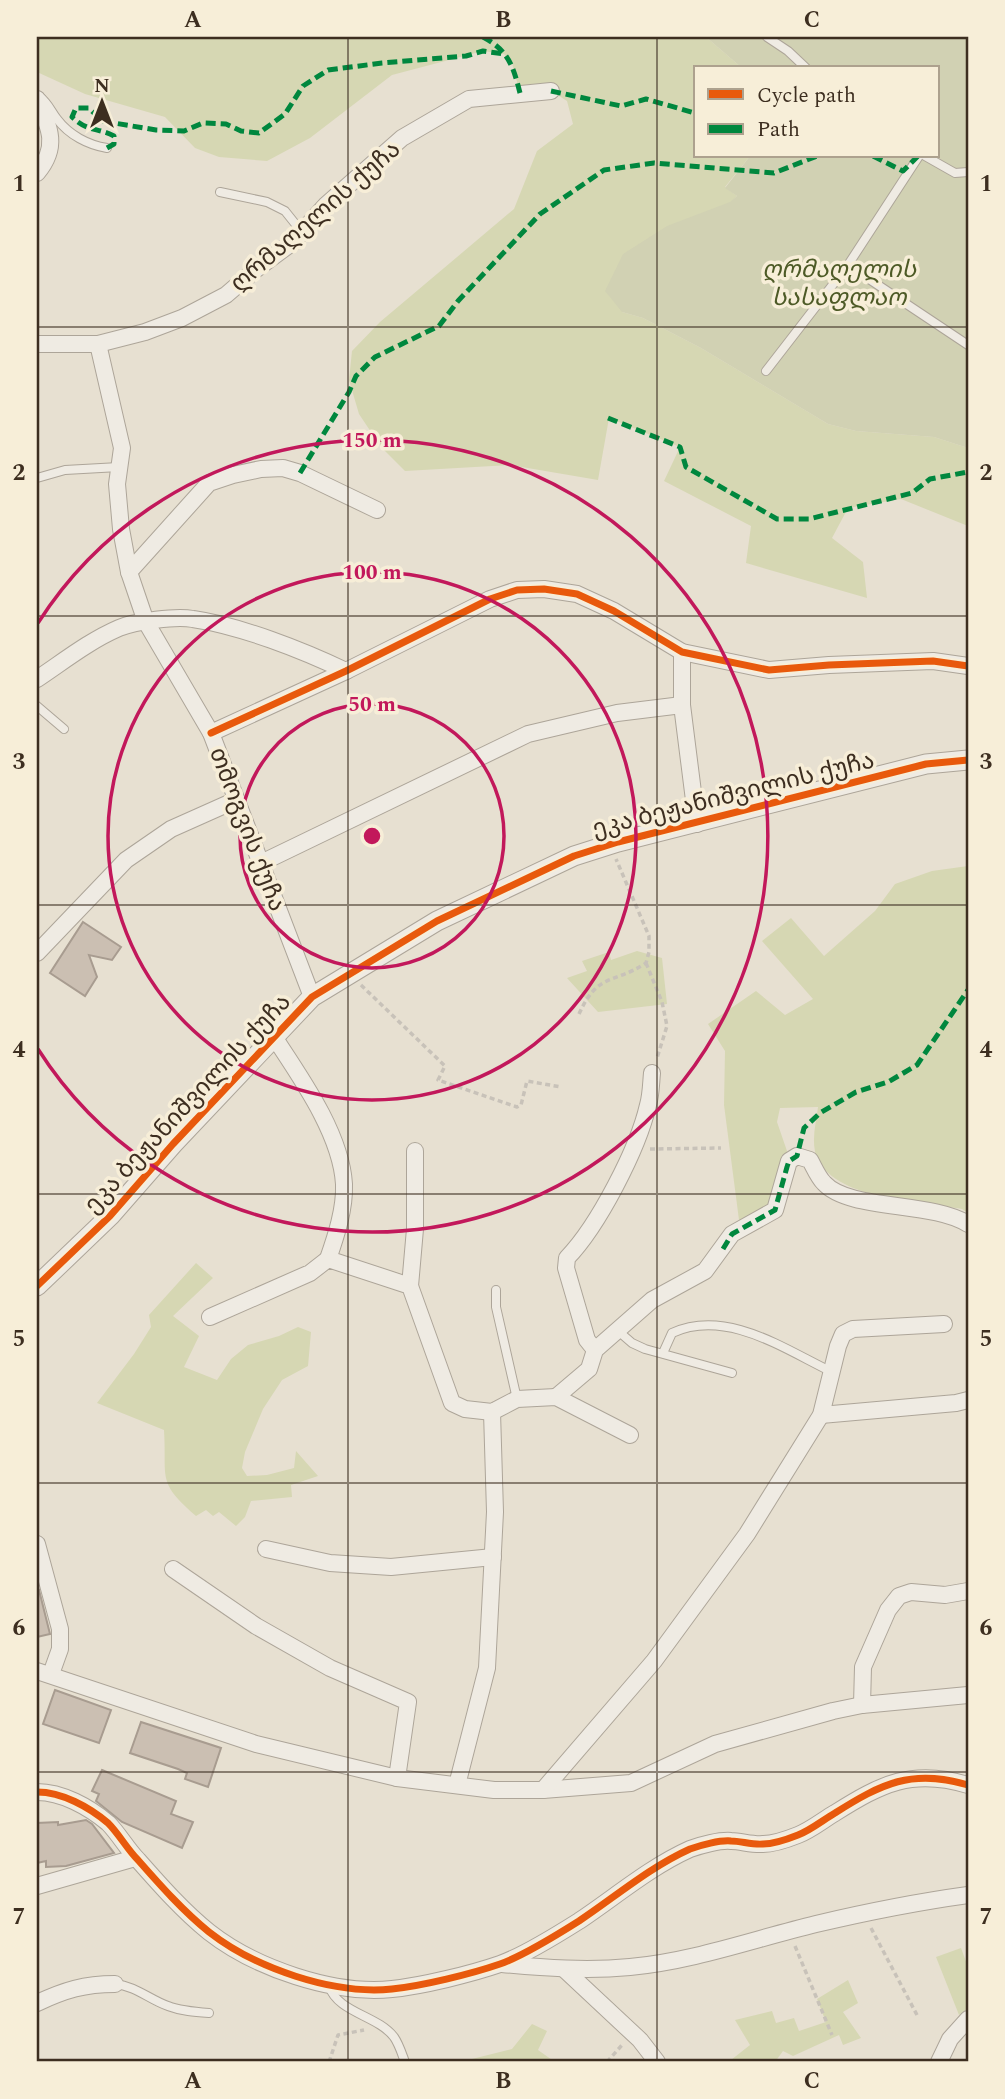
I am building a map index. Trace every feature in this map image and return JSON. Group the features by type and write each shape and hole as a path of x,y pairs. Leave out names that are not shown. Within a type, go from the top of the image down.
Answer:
{"street":[{"name":"ღრმაღელის ქუჩა","path":"37,344 98,344 145,332 182,318 226,295 293,242 326,205 402,138 468,99 551,91"},
{"path":"37,97 51,139 51,153 37,173"},
{"name":"თმოგვის ქუჩა","path":"98,344 122,448 117,484 121,529 129,572 146,622 211,733 312,997"},
{"path":"129,572 209,483 233,475 283,468 300,473 377,510"},
{"path":"211,733 346,671 490,599 517,590 544,589 577,594 614,611 682,652 769,670 933,661 968,666"},
{"path":"37,679 86,644 121,627 191,618 282,645 346,671"},
{"path":"682,652 682,705 696,824"},
{"path":"261,863 528,734 617,713 682,705"},
{"name":"ეკა ბეჟანიშვილის ქუჩა","path":"37,1286 110,1216 173,1144 312,997 437,921 574,856 610,845 926,764 968,760"},
{"path":"37,953 126,860 171,830 236,800"},
{"path":"210,1317 310,1273 328,1259 336,1234 344,1186 338,1153 301,1077 274,1037"},
{"path":"595,1350 587,1340 566,1268 566,1258 576,1249 634,1150 649,1104 652,1073"},
{"path":"415,1151 415,1228 410,1286 452,1403 465,1409 492,1412 517,1399 556,1397 630,1435"},
{"path":"556,1397 589,1369 595,1350 652,1300 705,1271 732,1234 775,1210 789,1161 797,1156 810,1160 824,1184 847,1197 936,1212 968,1224"},
{"path":"328,1259 410,1286"},
{"path":"543,1790 654,1661 747,1534 821,1415 843,1334 853,1329 944,1324"},
{"path":"821,1415 968,1400"},
{"path":"457,1785 487,1668 495,1512 492,1412"},
{"path":"37,1544 60,1629 60,1649 44,1672 256,1744 397,1779 495,1790 543,1790 631,1783 715,1744 862,1704 968,1695"},
{"path":"266,1549 330,1563 391,1567 493,1557"},
{"path":"173,1569 256,1626 330,1668 408,1702 397,1779"},
{"path":"862,1704 863,1667 888,1610 899,1596 911,1592 945,1595 968,1591"},
{"path":"37,1792 46,1792 80,1803 109,1824 135,1858 208,1931 242,1954 278,1970 368,1990 394,1989 502,1964 576,1922 641,1878 691,1849 727,1840 763,1844 800,1835 870,1791 894,1781 918,1778 953,1780 968,1785"},
{"path":"37,1886 135,1858"},
{"path":"502,1964 564,1969 631,1967 715,1952 788,1931 919,1902 968,1895"},
{"path":"564,1969 640,2040 657,2062"},
{"path":"37,2003 69,1989 91,1984 115,1984"},
{"path":"939,2062 950,2039 968,2019"}],"lane":[{"path":"767,37 804,66"},
{"path":"37,97 48,103 71,134 107,148"},
{"path":"766,371 848,265 918,158"},
{"path":"929,158 955,173 968,172"},
{"path":"220,192 267,202 285,212 301,231"},
{"path":"848,265 968,345"},
{"path":"37,478 65,470 119,467"},
{"path":"37,706 64,729"},
{"path":"496,1290 496,1307 517,1399"},
{"path":"663,1353 672,1333 688,1326 718,1325 752,1334 832,1372"},
{"path":"617,1330 632,1343 732,1373"},
{"path":"328,1983 336,1999 383,2026 395,2038 405,2062"},
{"path":"115,1984 128,1986 166,2006 209,2013"}],"path":[{"path":"610,845 649,936 646,963 662,1002 667,1026 652,1073"},
{"path":"579,1014 594,989 604,981 627,975 646,963"},
{"path":"350,974 445,1066 438,1080 517,1107 521,1104 527,1081 561,1087"},
{"path":"634,1150 721,1148"},
{"path":"864,1914 917,2015"},
{"path":"788,1931 832,2035"},
{"path":"329,2062 338,2035 383,2026"},
{"path":"607,2062 612,2056"}],"green space":[{"path":"37,37 706,37 740,66 694,66 694,158 748,158 725,187 737,196 622,312 643,318 701,348 828,424 856,431 934,437 968,448 968,526 901,499 848,508 832,538 863,562 867,598 746,563 751,526 664,481 680,447 609,418 598,480 510,465 405,471 381,447 359,414 349,380 352,351 380,322 514,209 537,151 573,124 567,101 551,91 520,93 512,63 504,54 483,51 392,75 310,138 267,161 219,157 195,148 165,117 85,94 37,72"},
{"name":"ღრმაღელის სასაფლაო","path":"706,37 968,37 968,448 934,437 856,431 828,424 701,348 643,318 622,312 605,291 623,254 667,226 730,202 737,196 725,188 748,158 939,158 939,66 740,66"},
{"path":"968,866 968,1213 962,1209 883,1197 844,1184 818,1160 814,1134 818,1107 780,1108 777,1122 787,1151 773,1208 739,1220 724,1105 725,1051 708,1024 756,991 785,1015 813,999 762,941 791,918 824,956 875,911 895,884 932,871"},
{"path":"637,951 662,958 667,1004 598,1012 567,978 587,971 582,961 609,952 611,960"},
{"path":"196,1263 213,1278 173,1316 199,1336 184,1367 217,1380 231,1359 248,1345 298,1327 311,1332 308,1366 282,1380 263,1409 245,1452 242,1468 247,1476 267,1475 294,1468 296,1451 318,1476 291,1485 292,1497 251,1501 245,1517 236,1526 219,1512 213,1516 206,1510 196,1516 175,1495 166,1478 164,1430 97,1403 151,1327 149,1315"},
{"path":"961,1948 968,1967 968,2008 959,2015 936,1957"},
{"path":"848,1980 858,2003 843,2012 861,2038 843,2045 839,2035 793,2056 783,2051 775,2062 731,2060 750,2045 735,2020 772,2011 776,2023 794,2018 799,2031 826,2022 817,1999"},
{"path":"532,2024 547,2031 538,2050 555,2062 473,2062 472,2059 512,2049"}],"building":[{"path":"83,922 121,947 112,960 89,955 97,977 85,996 50,973"},
{"path":"39,1590 50,1634 37,1637 37,1591"},
{"path":"55,1690 111,1710 99,1743 43,1724"},
{"path":"141,1722 221,1748 208,1787 185,1779 187,1773 178,1769 130,1753"},
{"path":"102,1770 176,1801 171,1814 193,1822 182,1848 122,1822 96,1801 99,1794 92,1791"},
{"path":"86,1820 114,1853 66,1866 46,1867 46,1861 37,1863 37,1823 58,1822 58,1825"}],"marked path":[{"path":"483,37 499,48 509,60 520,93"},
{"path":"107,148 114,144 114,136 78,122 72,117 76,108 89,108 102,121 156,130 184,131 203,123 226,124 241,131 259,133 285,114 303,86 328,70 466,56 483,51 504,54"},
{"path":"551,91 621,106 646,99 694,113"},
{"path":"300,473 356,376 375,357 439,326 458,301 540,214 604,170 654,163 774,173 812,158"},
{"path":"877,158 903,171 916,158"},
{"path":"608,418 680,447 686,467 777,519 809,519 912,493 930,479 968,472"},
{"path":"723,1249 732,1234 775,1210 789,1161 797,1156 804,1128 820,1113 856,1092 888,1082 917,1065 968,990"}],"cycle path":[{"path":"211,733 346,671 490,599 517,590 544,589 577,594 614,611 682,652 769,670 933,661 968,666"},
{"path":"37,1286 110,1216 173,1144 312,997 437,921 574,856 618,842 926,764 968,760"},
{"path":"37,1792 75,1802 108,1823 172,1898 199,1924 228,1945 249,1957 296,1976 345,1988 369,1990 432,1982 508,1961 579,1921 647,1873 694,1847 722,1841 759,1844 785,1840 808,1830 867,1794 898,1782 930,1778 968,1785"}]}
